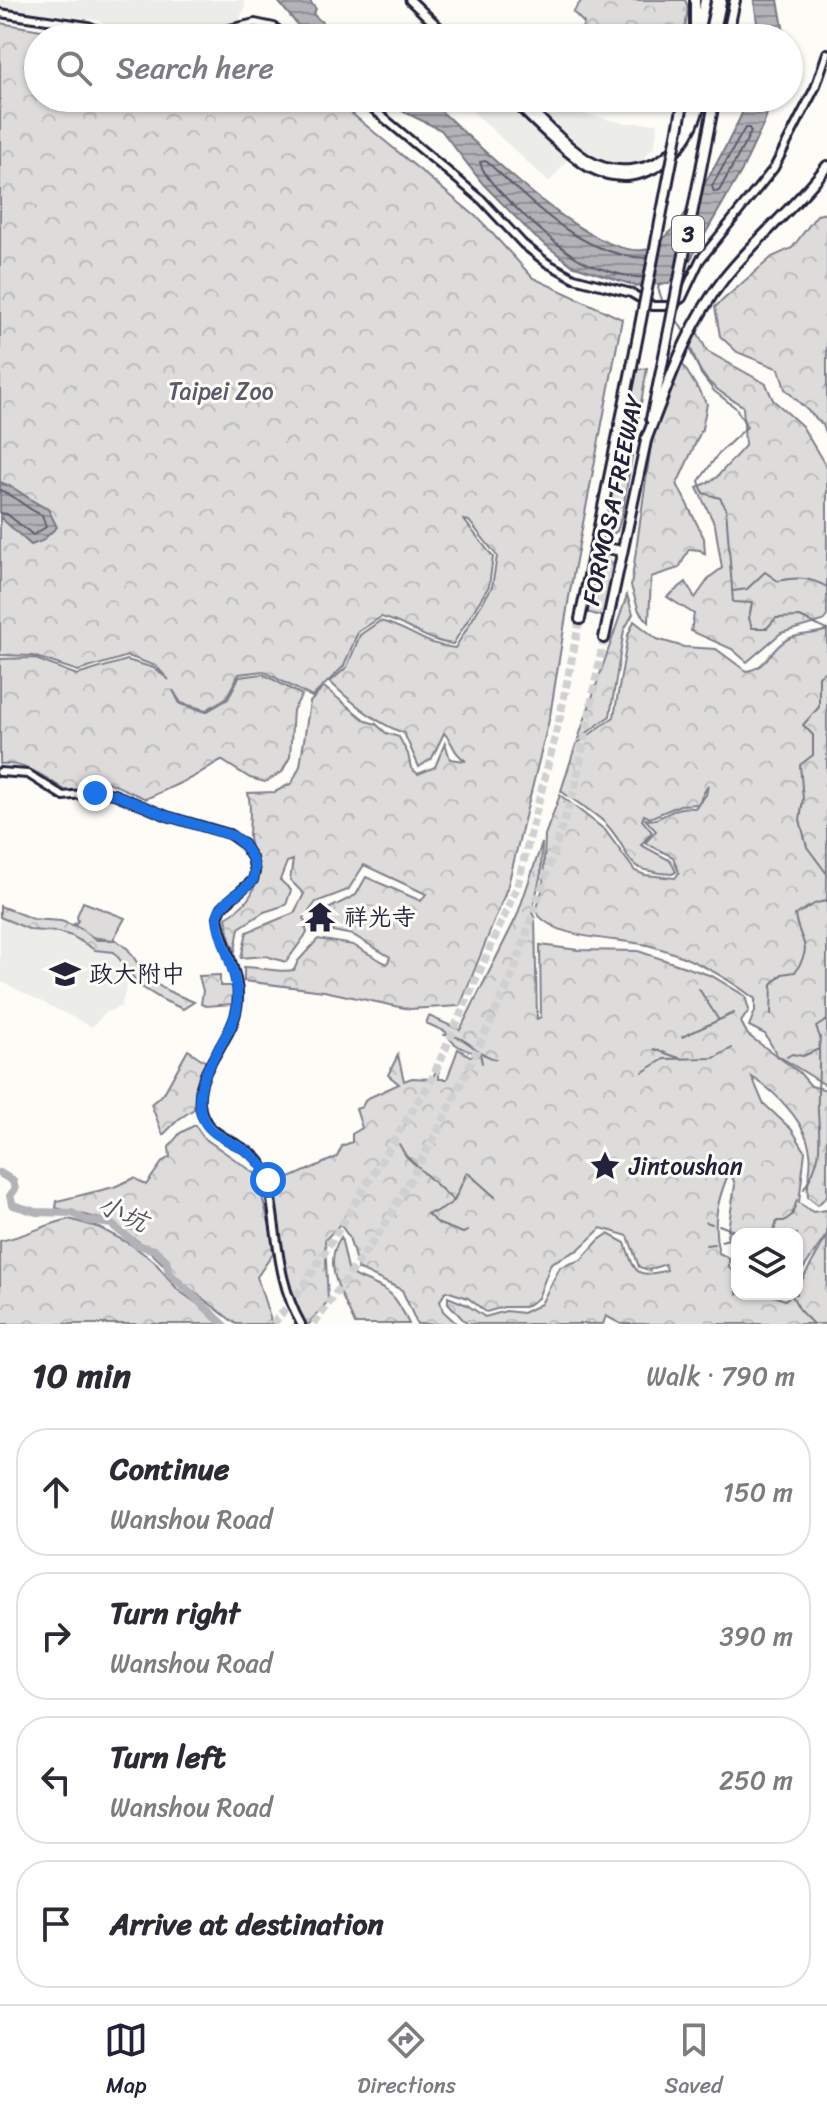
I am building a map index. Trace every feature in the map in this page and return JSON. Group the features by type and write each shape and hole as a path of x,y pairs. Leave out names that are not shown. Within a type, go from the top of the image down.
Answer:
{"highway":[{"path":"695,0 696,24"},
{"path":"699,24 705,0"},
{"path":"730,24 735,0"},
{"name":"FORMOSA FREEWAY","path":"580,619 681,112"},
{"name":"FORMOSA FREEWAY","path":"604,638 712,112"},
{"path":"646,440 685,342 711,297 746,253 827,166"},
{"path":"596,546 622,551"}],"main road":[{"path":"410,0 435,24"},
{"path":"711,24 716,0"},
{"path":"717,24 722,0"},
{"path":"527,112 582,163 598,171 618,175 651,170 672,157 692,129 697,112"},
{"path":"534,112 580,155 599,166 623,170 651,165 673,150 691,112"}],"street":[{"path":"0,13 74,24"},
{"path":"803,111 827,53"},
{"path":"377,112 482,200 523,244 547,263 574,278 631,293 658,306 679,302 700,260 774,168 803,112"},
{"path":"0,772 28,774 63,796 102,792 114,794 167,816 229,834 243,844 252,858 255,868 253,880 218,914 234,972 237,1012 205,1075 200,1106 210,1130 247,1150 265,1169 281,1270 289,1299 301,1324"}],"shaded area":[{"path":"0,0 244,0 245,8 239,20 224,24 105,24 98,20 0,7"},
{"path":"473,112 519,112 569,158 549,182"},
{"path":"542,112 580,112 625,123 658,123 655,145 641,161 620,164 602,161 582,148"},
{"name":"政大附中","path":"0,917 31,930 72,936 88,948 114,952 131,972 121,1006 105,1013 92,1027 0,981"}],"green space":[{"path":"582,0 685,0 688,7 686,24 584,24 573,12"},
{"name":"Taipei Zoo","path":"0,23 24,27 24,112 350,112 480,220 533,278 622,319 569,597 550,716 507,889 460,1006 409,1009 324,991 244,981 244,967 294,970 318,939 353,945 387,964 390,957 353,935 317,928 315,920 320,913 356,895 366,877 421,901 426,894 364,865 348,890 316,902 304,918 307,933 286,962 266,956 241,958 247,932 294,913 304,894 290,880 293,860 287,862 280,880 291,890 286,905 264,912 239,928 235,951 226,917 247,901 256,880 249,840 248,793 275,792 292,783 300,766 310,702 324,687 366,721 399,737 411,768 418,774 435,767 445,743 450,759 466,761 444,733 432,758 419,767 404,733 365,712 330,682 347,667 360,635 380,621 435,644 455,648 492,587 497,556 469,521 464,520 493,557 489,586 453,644 434,640 381,617 358,632 344,666 312,697 263,671 239,674 226,698 206,710 181,703 173,690 180,704 206,712 228,699 239,677 263,674 302,695 293,710 290,757 282,772 265,782 250,778 221,760 146,799 108,782 73,796 30,769 0,764 0,659 33,658 77,675 127,660 154,668 169,680 156,666 128,656 78,671 33,656 0,655"},
{"path":"827,213 827,435 823,425 785,389 779,369 737,352 720,336 715,307 772,257 792,248 817,215"},
{"path":"694,326 707,351 766,384 773,400 802,426 827,468 827,616 823,621 781,633 747,662 732,649 691,631 694,614 667,597 686,582 695,598 710,577 722,568 715,525 697,488 716,478 745,446 743,406 712,386 701,371 685,339"},
{"path":"677,355 707,404 702,429 677,484 704,538 705,554 689,549 679,568 651,577 649,622 639,611 631,586 654,423"},
{"path":"647,368 622,515 617,531 611,535 605,526 607,511 636,370"},
{"path":"606,558 612,568 604,617 587,612 597,565"},
{"path":"627,595 633,614 624,630 610,716 578,739"},
{"path":"634,621 657,639 684,647 716,649 746,671 759,666 788,639 827,630 827,1086 777,1055 765,1034 749,1026 755,1011 755,999 731,982 679,955 651,946 558,929 536,912 543,887 545,835 560,795 605,830 635,871 675,878 679,873 673,857 645,843 656,831 645,819 658,818 681,808 695,808 706,795 708,785 698,804 680,805 650,818 644,815 642,820 652,832 641,845 671,861 676,872 672,874 636,865 607,825 561,791 576,744 614,717 628,635"},
{"path":"542,843 541,873 532,913 535,918 537,1019 541,1017 540,945 578,950 638,951 712,976 745,996 749,1010 741,1022 748,1035 799,1072 811,1086 827,1090 827,1196 818,1205 808,1197 811,1158 803,1130 780,1099 752,1077 763,1103 792,1130 805,1151 799,1203 813,1212 827,1210 827,1234 803,1269 803,1228 731,1228 731,1243 727,1236 735,1185 730,1170 719,1201 716,1231 719,1253 729,1258 731,1300 803,1300 803,1278 827,1236 827,1324 621,1324 606,1316 603,1324 467,1324 448,1303 448,1297 485,1317 506,1311 523,1313 541,1304 560,1267 581,1260 608,1234 625,1243 637,1271 648,1274 667,1270 665,1264 649,1270 639,1267 628,1236 601,1228 578,1250 551,1263 538,1298 525,1307 504,1307 486,1312 468,1298 446,1291 440,1301 443,1311 457,1324 417,1324 402,1290 358,1269 349,1237 340,1224 325,1240 328,1301 309,1324 304,1324 288,1291 283,1272 271,1179 273,1174 290,1178 337,1157 342,1146 352,1142 352,1134 362,1128 356,1109 362,1107 366,1099 399,1084 388,1075 398,1055 404,1081 412,1078 432,1079 439,1065 439,1079 447,1079 458,1049 470,1056 478,1056 454,1043 446,1032 426,1023 429,1016 460,1030 517,916"},
{"path":"83,902 125,918 113,940 91,937 73,925 78,921"},
{"path":"0,906 33,919 61,921 78,927 97,940 116,940 128,949 148,979 194,1002 183,1009 163,1000 140,986 114,952 95,950 72,936 58,932 31,930 0,917"},
{"path":"220,975 220,986 233,986 232,1004 201,1004 203,991 199,976"},
{"path":"188,1050 206,1062 196,1085 194,1109 163,1135 151,1104 164,1093"},
{"path":"195,1125 204,1138 256,1174 276,1249 257,1277 272,1324 236,1324 185,1285 142,1244 109,1221 56,1208 57,1201 114,1187 134,1178 146,1185 163,1161 170,1157 169,1147 180,1133"},
{"path":"69,1219 100,1228 130,1244 154,1261 178,1290 226,1324 0,1324 0,1241"},
{"path":"341,1237 349,1273 392,1295 409,1324 355,1324 333,1269 335,1248"}],"water":[{"path":"277,0 309,0 316,9 313,14 324,24 297,24"},
{"path":"754,0 778,0 782,24 757,24"},
{"path":"404,112 442,112 499,165 561,215 619,247 643,250 657,244 689,209 743,112 767,112 742,170 686,267 669,283 636,286 572,265 535,237 483,184 441,130"},
{"path":"0,482 48,509 57,527 42,541 31,545 0,517"}],"waterway":[{"path":"661,283 658,288 663,303"},
{"path":"675,317 686,335"},
{"path":"688,341 701,374 714,391 736,408 747,427 719,453 699,481 703,493 720,498 726,508 733,602 752,603 749,618 752,628 767,628 776,618 800,617 827,630"},
{"path":"733,591 747,589 765,572 778,581 803,579 827,587"},
{"path":"827,670 819,676 819,707 803,725 813,735 813,755 800,765 803,799 800,820 807,847 827,874"},
{"path":"771,1014 772,984 782,974 795,972 804,955 804,943 795,915 816,903 827,901"},
{"path":"699,989 718,1019"},
{"path":"682,1037 734,1013"},
{"path":"787,1057 792,1054 803,1056 819,1049 820,1037 816,1027 827,1020"},
{"path":"444,1035 459,1038 496,1059"},
{"path":"643,1072 664,1059 714,1058 732,1048"},
{"path":"654,1049 679,1058"},
{"path":"804,1189 819,1151 819,1049"},
{"path":"480,1053 482,1063"},
{"path":"399,1144 406,1156 454,1201 467,1172 495,1197"},
{"name":"小坑","path":"0,1173 13,1181 15,1189 10,1196 13,1205 36,1212 72,1213 86,1220 111,1224 137,1245 155,1250 166,1260 169,1273 223,1324"},
{"path":"775,1228 777,1221 784,1221 792,1215 797,1200"},
{"path":"454,1201 441,1210 427,1214 439,1224 463,1233 468,1231"},
{"path":"706,1222 712,1224"},
{"path":"719,1225 731,1230"},
{"path":"721,1241 731,1238"},
{"path":"706,1245 714,1244"},
{"path":"794,1300 813,1324"}],"tunnel":[{"path":"273,1324 303,1287 432,1079 517,887 559,721 580,619"},
{"path":"314,1324 384,1226 440,1127 512,977 575,788 604,638"}],"place":[{"name":"祥光寺","path":"320,917"},
{"name":"政大附中","path":"65,974"},
{"name":"Jintoushan","path":"605,1166"}],"route":[{"path":"95,793 114,794 154,812 229,834 243,844 252,858 255,868 253,880 218,914 234,972 237,1012 205,1075 200,1106 210,1130 253,1155 265,1169 268,1180"}]}
